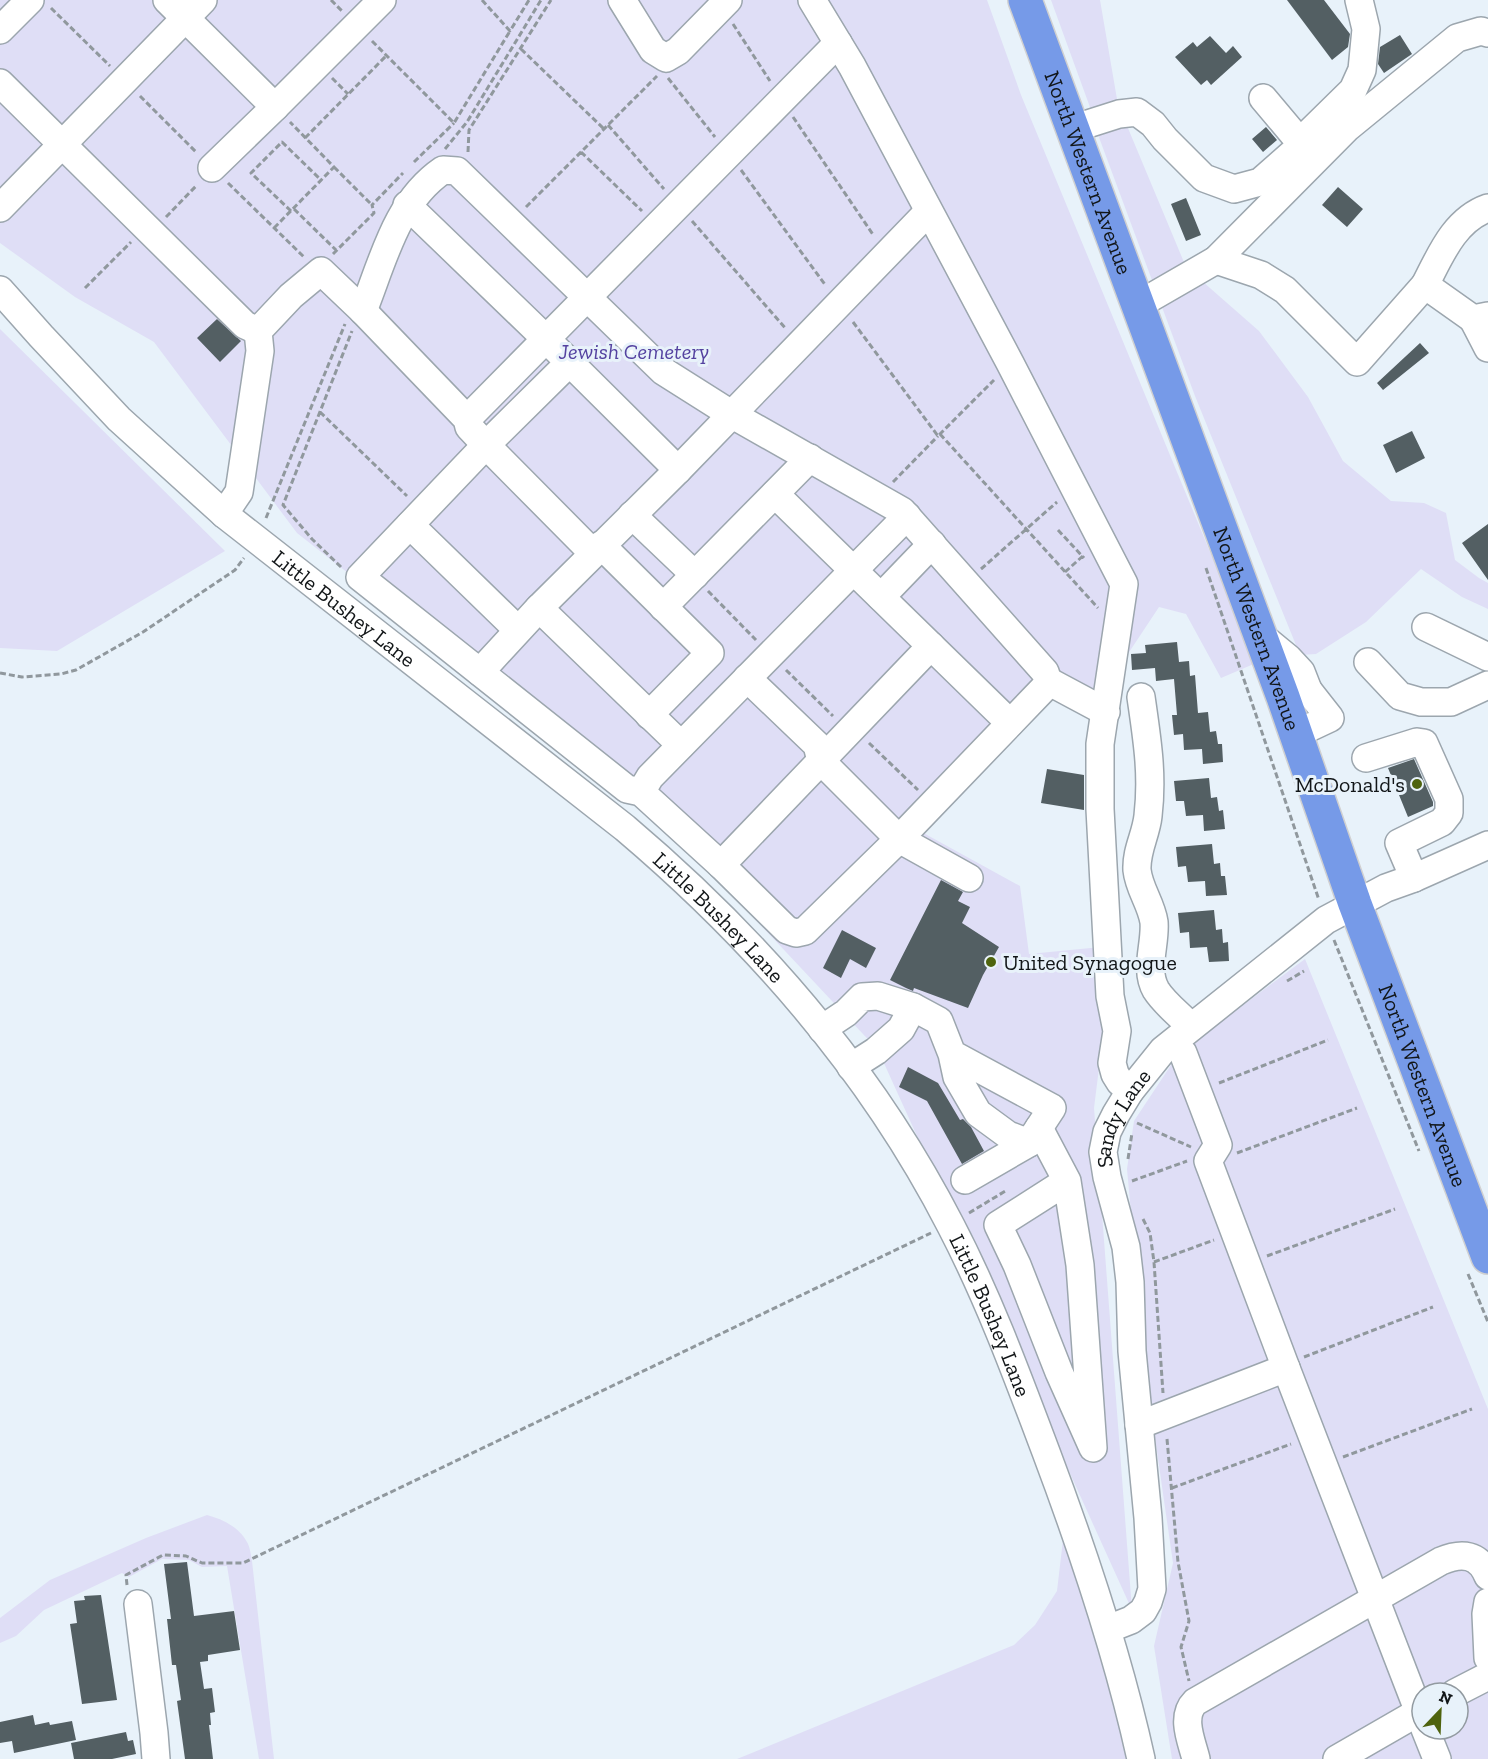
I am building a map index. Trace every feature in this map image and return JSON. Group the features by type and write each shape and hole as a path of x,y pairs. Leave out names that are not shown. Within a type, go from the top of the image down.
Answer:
{"highway":[{"name":"North Western Avenue","path":"1025,0 1260,635 1296,693 1296,734 1477,1263"}],"street":[{"path":"0,30 30,0"},
{"path":"212,168 382,0"},
{"path":"622,0 652,50 666,58 678,51 724,3"},
{"path":"812,0 838,43 1010,363 1124,584 1100,744 1100,809 1110,996 1117,1031 1113,1063 1115,1074 1130,1091"},
{"path":"1072,129 1119,114 1137,112 1154,124 1165,139 1204,178 1234,189 1260,182 1294,152 1300,142 1353,90 1362,70 1366,29 1359,0"},
{"path":"0,208 185,6 275,107"},
{"path":"1138,305 1216,260 1347,128 1456,38 1481,31 1488,33"},
{"path":"467,419 838,43"},
{"path":"0,83 245,325 258,331"},
{"path":"1263,98 1300,142"},
{"path":"363,311 407,205 438,173 443,170 457,171 663,371 731,414 902,511 1045,672 1048,681 1046,686 805,931 796,933 787,930 721,865 641,792 627,789 360,578 569,363"},
{"path":"407,205 678,470"},
{"path":"1216,260 1261,275 1285,290 1356,362 1425,285 1447,242 1465,222 1488,208"},
{"path":"480,672 539,608 678,470 928,212"},
{"path":"258,331 328,261 363,311 467,419 468,427 486,446 663,607 710,653 649,715"},
{"path":"1425,285 1480,318 1488,348"},
{"name":"Little Bushey Lane","path":"0,290 119,419 224,514 625,828 670,867 758,953 822,1029 887,1118 950,1224 986,1299 1078,1535 1127,1696 1141,1759"},
{"path":"224,514 239,492 251,401 261,351 258,331"},
{"path":"663,607 810,458"},
{"path":"775,494 1010,723"},
{"path":"632,515 695,575"},
{"path":"641,792 650,777 907,516"},
{"path":"416,518 518,630"},
{"path":"881,597 932,544"},
{"path":"539,608 681,746"},
{"path":"1426,627 1488,657"},
{"path":"721,865 931,646"},
{"path":"1368,662 1400,696 1421,702 1451,702 1488,685"},
{"path":"747,678 817,746 820,761 898,839 969,878"},
{"path":"1048,681 1106,712"},
{"path":"1141,697 1151,764 1148,820 1137,854 1137,872 1154,922 1152,980 1157,991 1191,1027"},
{"path":"1366,758 1417,742 1424,743 1449,799 1449,813 1442,822 1399,843 1414,878"},
{"name":"Sandy Lane","path":"1108,1629 1131,1620 1143,1611 1152,1589 1148,1518 1132,1352 1130,1282 1126,1247 1107,1177 1103,1152 1107,1132 1116,1113 1130,1091 1163,1050 1326,920 1386,888 1488,845"},
{"path":"822,1029 846,1013 862,997 878,996 913,1007 939,1022 952,1054 957,1077 978,1113 1008,1135 1034,1136"},
{"path":"851,1067 876,1051 901,1029 913,1007"},
{"path":"1183,1053 1218,1145 1210,1158 1234,1232 1410,1687"},
{"path":"952,1054 1052,1108 1034,1136 965,1180"},
{"path":"1034,1136 1067,1181 1080,1265 1093,1448 1059,1372 1017,1265 998,1226 1067,1181"},
{"path":"1139,1425 1285,1366"},
{"path":"1196,1759 1187,1724 1188,1713 1195,1702 1452,1556 1464,1555 1474,1559 1484,1566 1488,1576"},
{"path":"1488,1602 1486,1614 1488,1658"},
{"path":"138,1604 156,1759"},
{"path":"1470,1685 1488,1676"},
{"path":"1337,1759 1410,1724"},
{"path":"1430,1741 1437,1759"}],"path":[{"path":"331,0 454,123 529,0"},
{"path":"482,0 510,31"},
{"path":"454,170 469,152 469,130 551,0"},
{"path":"724,3 782,100 886,255"},
{"path":"521,49 604,129"},
{"path":"305,138 387,55"},
{"path":"510,223 662,71 729,154 838,303 939,435 1118,630"},
{"path":"275,107 372,205"},
{"path":"608,125 799,344"},
{"path":"321,180 282,142 251,172 292,210 328,261"},
{"path":"581,152 658,226"},
{"path":"274,228 334,167"},
{"path":"85,288 148,231 212,168 274,228 328,261"},
{"path":"360,578 350,575 312,539 283,505 354,324 363,311"},
{"path":"879,497 1010,363"},
{"path":"320,412 416,518"},
{"path":"967,584 1074,487"},
{"path":"0,673 22,677 60,674 76,670 142,632 235,570 256,541"},
{"path":"1203,559 1326,920 1422,1159"},
{"path":"853,727 932,804"},
{"path":"1284,984 1304,971"},
{"path":"1198,1091 1328,1040"},
{"path":"1127,1176 1127,1183 1197,1157 1227,1157 1357,1108"},
{"path":"1128,1160 1134,1122 1210,1158"},
{"path":"1247,1263 1395,1209"},
{"path":"1141,1213 1150,1233 1154,1262 1164,1415 1178,1562 1189,1621 1181,1647 1195,1702"},
{"path":"138,1604 128,1597 126,1575 163,1555 186,1556 202,1563 243,1563 950,1224"},
{"path":"1154,1262 1234,1232"},
{"path":"1477,1263 1488,1322"},
{"path":"1285,1366 1433,1307"},
{"path":"1324,1464 1472,1409"},
{"path":"1172,1488 1312,1436"}],"green space":[{"name":"Jewish Cemetery","path":"0,0 987,0 1021,95 1256,663 1221,678 1186,614 1159,607 1098,699 1063,677 918,830 1020,886 1029,954 1101,947 1105,1020 1094,1108 1132,1610 878,1050 661,819 297,533 154,342 75,297 0,243"},
{"path":"1051,0 1100,0 1118,105 1091,110"},
{"path":"1125,121 1186,267 1259,331 1308,397 1343,461 1391,501 1424,503 1446,513 1455,560 1488,583 1488,609 1462,597 1421,569 1366,622 1316,654 1300,655 1195,396 1097,132"},
{"path":"0,329 225,551 57,651 0,648"},
{"path":"1305,959 1488,1409 1488,1759 1172,1759 1154,1646 1173,1563 1146,1375 1127,1169 1134,1121 1179,1053"},
{"path":"207,1515 235,1528 244,1537 250,1549 274,1759 259,1759 227,1566 202,1567 189,1560 162,1559 129,1577 122,1573 44,1610 16,1636 0,1643 0,1618 50,1580 146,1538"},
{"path":"1063,1540 1094,1616 1126,1759 737,1759 1014,1645 1035,1625 1057,1591"}],"building":[{"path":"1287,0 1324,0 1350,34 1348,47 1332,60"},
{"path":"1400,35 1412,54 1384,73 1378,64 1380,47"},
{"path":"1210,36 1226,53 1233,46 1242,57 1211,85 1207,80 1201,85 1175,57 1193,42 1197,47"},
{"path":"1266,127 1277,140 1263,152 1252,139"},
{"path":"1338,187 1363,209 1347,227 1322,205"},
{"path":"1186,198 1201,235 1186,241 1171,204"},
{"path":"217,319 241,341 220,362 197,338"},
{"path":"1420,343 1429,353 1383,390 1377,383"},
{"path":"1412,431 1425,458 1396,473 1383,445"},
{"path":"1488,524 1488,580 1462,543"},
{"path":"1177,642 1179,662 1189,661 1190,676 1195,675 1198,713 1208,712 1210,732 1216,731 1218,744 1222,744 1223,762 1203,764 1202,749 1184,750 1183,734 1174,735 1172,715 1177,715 1174,679 1156,681 1155,668 1132,670 1131,654 1146,653 1145,645"},
{"path":"1414,759 1433,806 1408,817 1388,768"},
{"path":"1047,769 1084,775 1084,810 1041,803"},
{"path":"1209,778 1211,798 1217,797 1219,811 1223,810 1225,829 1204,831 1203,815 1186,816 1184,801 1176,801 1174,781"},
{"path":"1212,844 1214,864 1220,863 1221,876 1225,876 1227,895 1206,896 1205,881 1188,882 1186,866 1178,867 1176,847"},
{"path":"941,880 963,892 958,901 970,907 962,923 999,947 968,1008 914,988 913,991 890,980"},
{"path":"1214,910 1216,930 1222,929 1223,943 1228,942 1229,961 1209,962 1207,947 1190,948 1189,932 1180,933 1178,913"},
{"path":"842,930 876,948 866,968 850,959 841,978 823,968"},
{"path":"908,1067 938,1083 960,1120 963,1119 971,1127 984,1151 962,1164 927,1101 899,1087"},
{"path":"187,1562 194,1616 234,1611 240,1650 208,1655 208,1661 200,1662 204,1689 212,1688 215,1712 210,1713 211,1725 209,1725 213,1759 185,1759 177,1701 181,1700 176,1665 172,1665 167,1619 171,1619 164,1564"},
{"path":"101,1595 117,1700 82,1704 70,1624 77,1623 74,1601 85,1600 84,1596"},
{"path":"33,1715 35,1725 72,1721 76,1740 14,1753 12,1741 0,1743 0,1722"},
{"path":"126,1732 128,1741 133,1740 136,1754 112,1759 74,1759 71,1743"}],"place":[{"name":"McDonald's","path":"1417,784"},
{"name":"United Synagogue","path":"991,962"}]}
